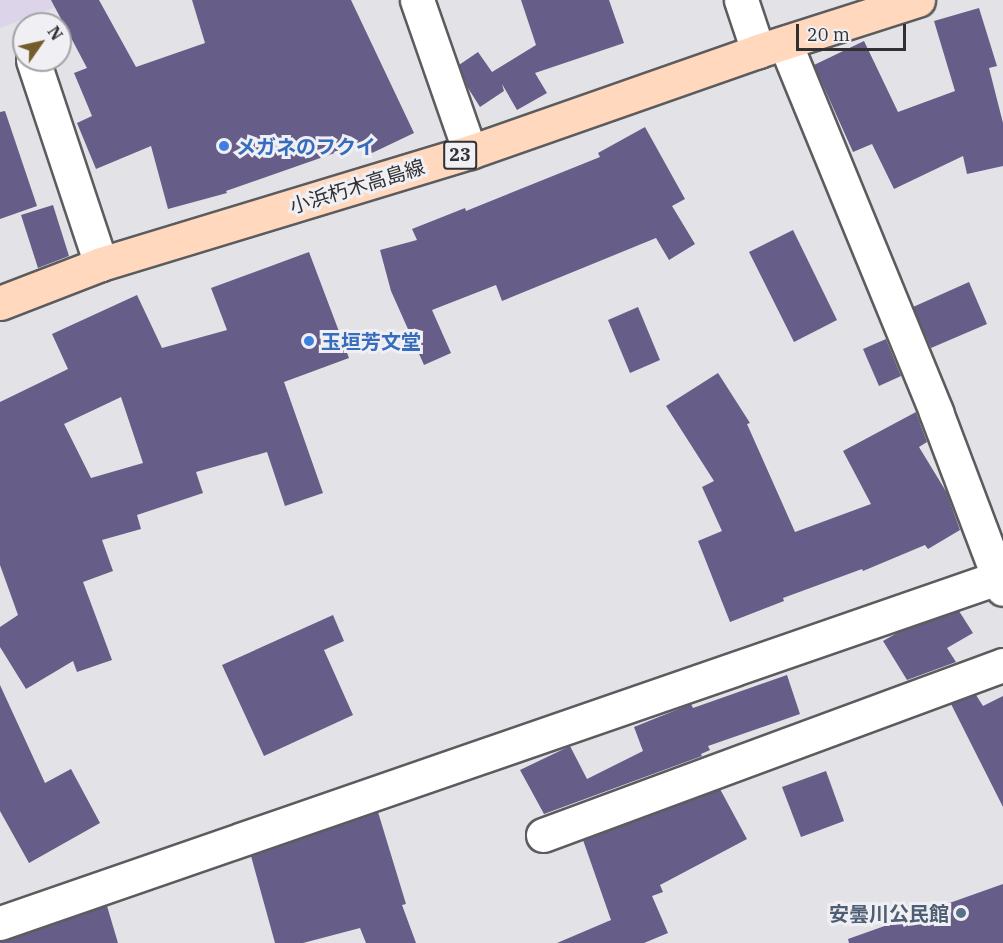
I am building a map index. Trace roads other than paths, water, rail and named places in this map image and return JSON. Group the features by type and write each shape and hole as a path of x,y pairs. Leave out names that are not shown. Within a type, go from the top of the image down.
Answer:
{"main road":[{"name":"小浜朽木高島線","path":"0,303 101,264 470,152 771,47 918,0"}],"street":[{"path":"417,0 470,152"},
{"path":"0,923 1002,581 936,412 771,47 741,0"},
{"path":"37,72 101,264"},
{"path":"543,835 1003,665"}],"place":[{"name":"メガネのフクイ","path":"224,146"},
{"name":"玉垣芳文堂","path":"309,341"},
{"name":"安曇川公民館","path":"961,913"}]}
